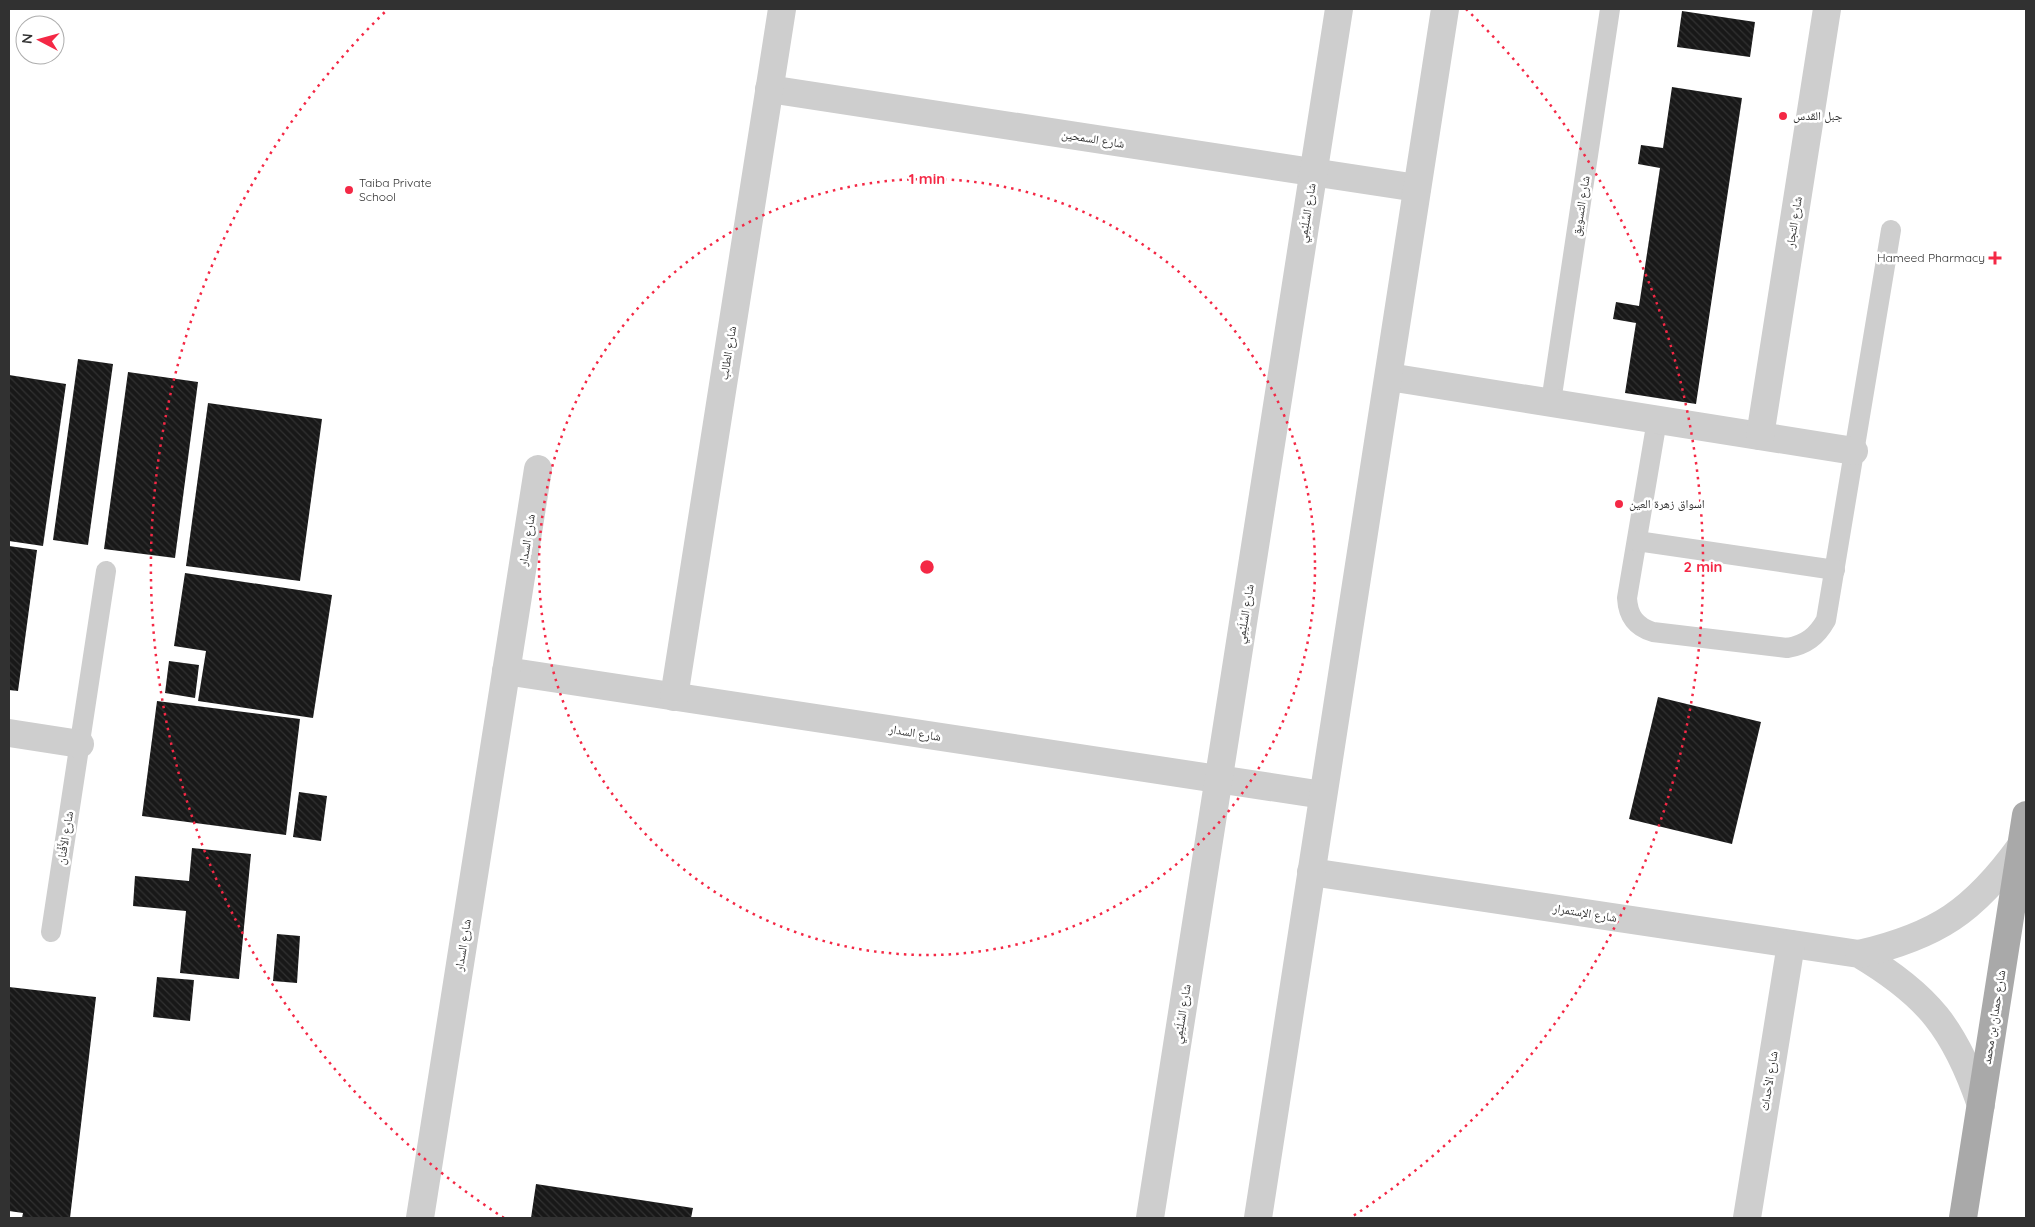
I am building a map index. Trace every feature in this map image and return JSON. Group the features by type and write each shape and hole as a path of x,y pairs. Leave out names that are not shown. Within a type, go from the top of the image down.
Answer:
{"main road":[{"name":"شارع حمدان بن محمد","path":"1963,1218 2026,815"}],"street":[{"name":"شارع الطالب","path":"674,696 782,9"},
{"name":"شارع السِّلَيْمِي","path":"1150,1218 1339,9"},
{"path":"1258,1218 1446,9"},
{"name":"شارع التجار","path":"1760,436 1827,9"},
{"name":"شارع السمحين","path":"769,90 1418,188"},
{"path":"1389,377 1854,451"},
{"name":"شارع السدار","path":"420,1218 538,469"},
{"name":"شارع السدار","path":"506,671 1323,796"},
{"path":"9,733 80,744"},
{"name":"شارع الإستمرار","path":"1311,872 1859,954 1898,945 1935,929 1968,906 1998,879 2021,846"},
{"name":"شارع الأحداث","path":"1747,1218 1791,944"},
{"name":"شارع الإستمرار","path":"1859,954 1893,974 1924,1001 1949,1032 1968,1067 1981,1105"}],"lane":[{"name":"شارع التسويق","path":"1551,402 1610,9"},
{"path":"1657,420 1627,598 1628,609 1638,625 1653,632 1787,648 1796,647 1813,638 1826,620 1891,230"},
{"path":"1637,541 1835,570"},
{"name":"شارع الأَفْنان","path":"51,932 106,570"}],"building":[{"path":"1682,11 1755,22 1750,57 1677,47"},
{"path":"1672,87 1742,98 1696,404 1625,393 1636,323 1613,319 1616,302 1639,306 1660,168 1638,164 1641,145 1663,148"},
{"path":"78,359 113,364 88,545 53,540"},
{"path":"128,372 198,382 175,558 104,549"},
{"path":"9,375 66,384 43,546 9,541"},
{"path":"208,403 322,419 300,581 186,566"},
{"path":"9,546 37,550 18,691 9,690"},
{"path":"185,573 332,595 313,718 198,701 206,651 174,646"},
{"path":"169,661 199,665 195,698 165,693"},
{"path":"1658,697 1761,722 1732,844 1629,819"},
{"path":"157,701 300,719 286,835 142,816"},
{"path":"299,792 327,796 321,841 293,837"},
{"path":"192,848 251,854 239,979 180,973 186,911 133,906 135,876 189,881"},
{"path":"277,934 300,936 297,983 273,981"},
{"path":"157,977 194,980 190,1021 153,1017"},
{"path":"9,987 96,997 70,1218 22,1218 23,1213 9,1211"},
{"path":"536,1184 693,1208 691,1218 531,1218"}],"place":[{"name":"جبل القدس","path":"1783,116"},
{"name":"Taiba Private School","path":"349,190"},
{"name":"Hameed Pharmacy","path":"1995,258"},
{"name":"اسواق زهرة العين","path":"1619,504"}]}
